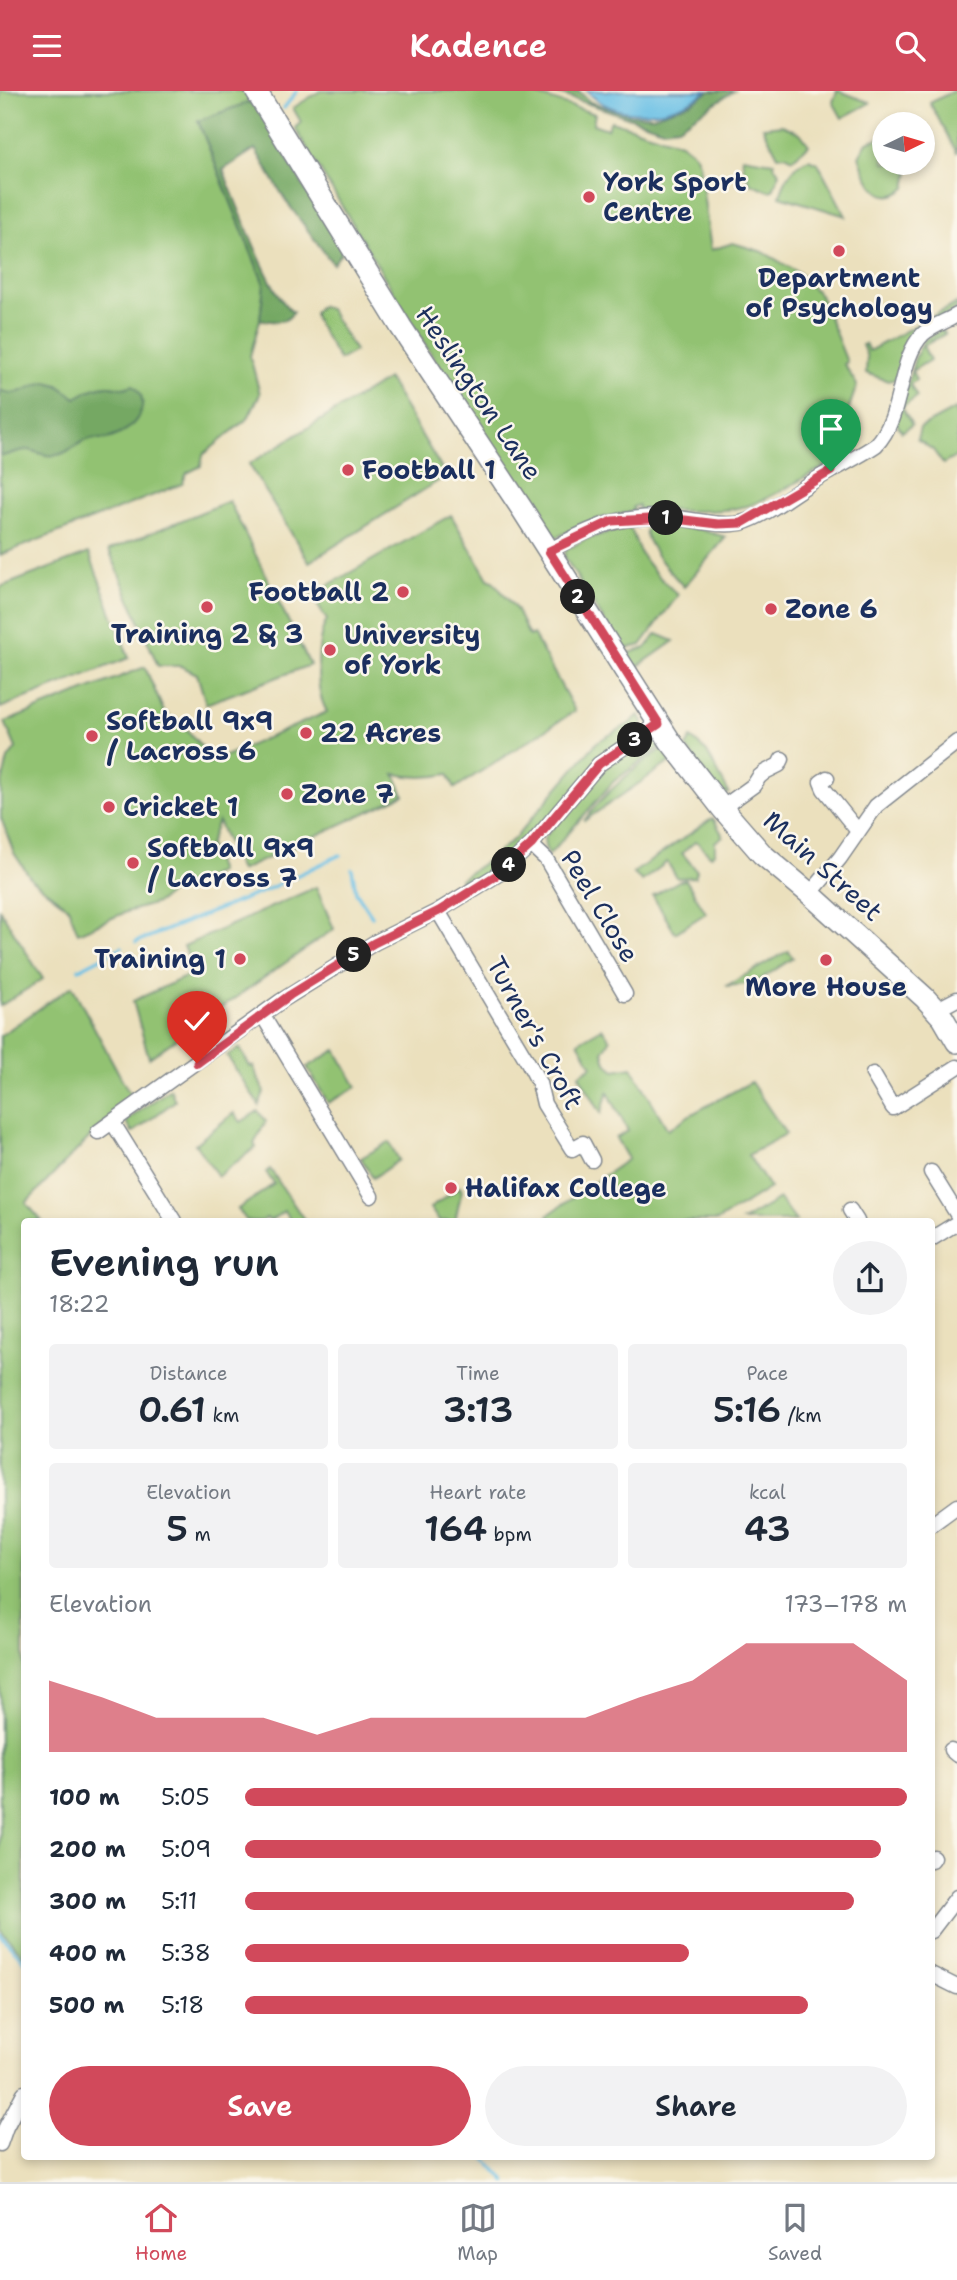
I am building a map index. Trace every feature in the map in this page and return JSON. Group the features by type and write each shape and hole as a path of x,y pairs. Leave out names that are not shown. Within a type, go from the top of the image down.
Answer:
{"street":[{"name":"Heslington Lane","path":"256,91 401,327 659,724"},
{"path":"549,551 612,521 668,518 718,524 742,523 761,513 876,445 888,430 913,347 924,333 957,315"},
{"path":"98,1132 290,995 374,943 439,911 500,873 531,845 599,764 659,724"},
{"name":"Main Street","path":"659,724 722,808 762,854 810,894 936,1010 957,1042"},
{"path":"810,894 840,858 876,806 957,742"},
{"path":"722,808 754,785 765,772 779,765 782,759"},
{"path":"827,778 821,782 824,789 857,830"},
{"name":"Peel Close","path":"531,845 546,859 625,994"},
{"name":"Turner's Croft","path":"439,911 539,1083 544,1104 572,1149 583,1143 592,1160"},
{"path":"936,1010 957,999"},
{"path":"262,1016 371,1196"},
{"path":"873,1074 894,1108 957,1067"},
{"path":"113,1123 172,1218"},
{"path":"930,1172 957,1214"},
{"path":"935,1237 957,1223"},
{"path":"935,1522 957,1506"},
{"path":"935,1926 957,1897"},
{"path":"935,1976 957,1987"},
{"path":"0,2144 21,2099"}],"green space":[{"path":"0,91 248,91 253,99 249,102 198,121 264,284 260,320 250,356 260,394 248,418 203,455 201,466 187,473 182,484 0,555"},
{"path":"320,91 524,91 595,114 593,124 607,129 611,121 681,143 695,154 699,163 711,250 733,243 763,252 799,273 820,295 847,362 844,364 857,385 829,465 766,499 747,506 693,511 639,510 638,505 633,507 634,511 597,519 557,537 552,536 424,343 295,128 301,122 293,108"},
{"path":"550,91 579,91 590,102 631,115 653,116 691,103 710,91 734,91 678,127 663,129"},
{"path":"837,91 870,103 842,118 833,102"},
{"path":"957,91 957,153 935,112 930,103"},
{"path":"249,102 257,106 342,252 333,264 286,201 255,149 223,170 265,270 285,304 293,312 287,319 279,321 260,320 264,284 198,121"},
{"path":"782,125 800,133 809,145 792,159 786,155 778,156 763,127"},
{"path":"872,140 872,175 909,175 906,188 897,194 888,195 875,189 859,156 867,142"},
{"path":"742,157 774,162 780,173 773,190 769,191 750,183 744,171"},
{"path":"809,159 818,163 846,216 780,196 790,174 803,161"},
{"path":"957,303 957,309 924,327 897,379 888,381 866,373 867,357 862,345 865,344 869,351"},
{"path":"320,306 329,309 355,351 339,360 315,319 314,312"},
{"path":"941,330 945,334 923,346 930,360 912,371 916,380 910,384 917,397 902,407 912,425 902,432 896,422 915,358 924,340"},
{"name":"Football 1","path":"388,379 446,476 309,562 249,464"},
{"path":"46,382 58,385 76,398 92,389 133,385 140,393 141,410 138,418 124,432 106,439 90,439 56,455 26,450 3,456 0,454 0,390 18,392"},
{"path":"955,409 957,456 943,464 933,450 917,439 920,428"},
{"name":"Training 2 & 3","path":"229,501 310,665 206,704 197,674 181,666 158,666 109,550"},
{"path":"451,515 488,579 493,581 516,609 529,636 533,634 575,711 455,788 448,774 422,777 395,774 404,795 240,871 218,821 209,845 219,872 170,893 157,903 126,912 78,933 68,907 32,880 14,853 1,818 1,787 8,759 16,748 5,722 145,667 164,712 187,730 202,747 209,763 327,712 319,689 318,669 319,646 327,620 311,595"},
{"path":"649,524 698,529 726,537 684,587 652,547 645,532"},
{"path":"628,526 648,564 678,595 641,645 622,650 564,556 566,550 584,540"},
{"path":"89,553 129,658 0,708 0,587"},
{"path":"657,634 674,641 634,669 625,654 646,648"},
{"path":"639,715 643,721 642,726 502,864 469,885 462,883 460,879 515,838 597,742 629,724"},
{"path":"691,738 707,752 729,793 720,795 686,747"},
{"path":"655,739 660,747 613,782 549,855 544,838 580,795 610,763 626,751 641,742"},
{"path":"662,749 671,755 673,760 584,821 620,782"},
{"path":"713,818 723,836 715,842 715,852 711,856 696,841 682,853 697,871 695,877 677,878 667,862 642,881 633,873"},
{"path":"686,880 706,913 675,933 653,896 679,881"},
{"name":"Training 1","path":"316,887 334,929 149,1058 133,1001 194,973 184,946"},
{"path":"0,910 43,979 0,1006"},
{"path":"788,951 793,958 755,983 726,986"},
{"path":"72,986 132,1098 26,1203 39,1218 21,1218 21,1953 0,1929 0,1036"},
{"path":"602,1028 610,1040 603,1052 606,1063 615,1070 632,1067 668,1130 688,1116 751,1082 786,1134 748,1155 770,1188 722,1218 550,1218 548,1215 628,1159 616,1138 628,1131 608,1092 601,1113 579,1075 592,1066 578,1042"},
{"path":"240,1048 250,1067 253,1066 264,1092 259,1105 227,1056"},
{"path":"336,1050 357,1087 328,1103 307,1067"},
{"path":"170,1089 175,1101 132,1132 126,1121"},
{"path":"258,1111 266,1121 254,1144 256,1147 218,1176 195,1144 234,1113 241,1122"},
{"path":"389,1142 399,1160 373,1178 361,1158"},
{"path":"270,1169 303,1218 289,1218 284,1211 274,1218 245,1218 238,1209 274,1184 266,1172"},
{"path":"460,1187 462,1190 456,1218 437,1218 430,1208"},
{"path":"779,1199 794,1218 747,1218"}],"water":[{"path":"587,91 707,91 678,106 646,113 614,108"}],"waterway":[{"path":"284,108 297,91"},
{"path":"136,942 262,892 340,855"},
{"path":"352,869 356,892 372,916"},
{"path":"79,969 122,947"},
{"path":"0,1934 21,1958"},
{"path":"487,2160 506,2182"}],"place":[{"name":"York Sport Centre","path":"589,197"},
{"name":"Department of Psychology","path":"839,251"},
{"name":"Football 1","path":"348,470"},
{"name":"Football 2","path":"403,592"},
{"name":"Training 2 & 3","path":"207,607"},
{"name":"Zone 6","path":"771,609"},
{"name":"University of York","path":"330,650"},
{"name":"22 Acres","path":"306,733"},
{"name":"Softball 9x9 / Lacross 6","path":"92,736"},
{"name":"Zone 7","path":"287,794"},
{"name":"Cricket 1","path":"109,807"},
{"name":"Softball 9x9 / Lacross 7","path":"133,863"},
{"name":"Training 1","path":"240,959"},
{"name":"More House","path":"826,960"},
{"name":"Halifax College","path":"451,1188"}],"route":[{"path":"197,1063 290,995 374,943 439,911 500,873 531,845 599,764 659,724 549,551 567,540 612,521 668,518 718,524 742,523 831,471"}]}
